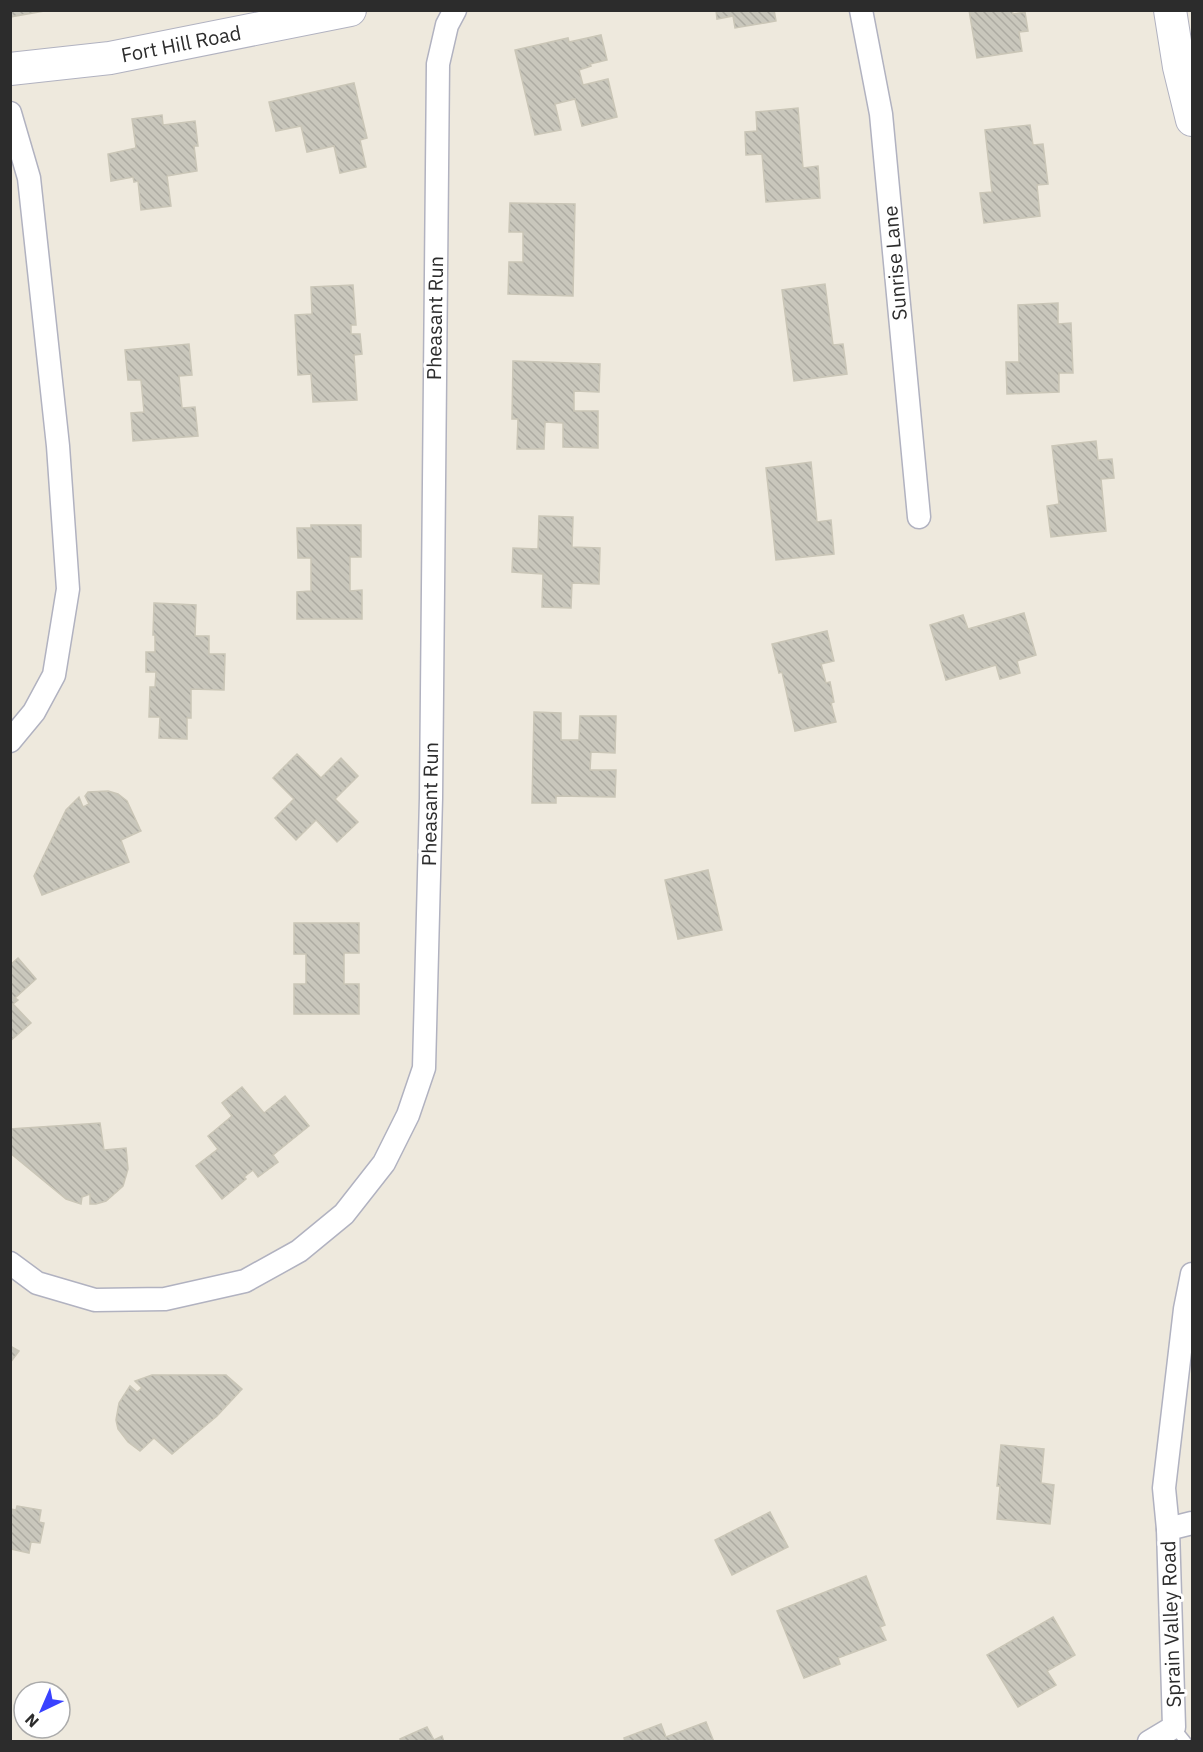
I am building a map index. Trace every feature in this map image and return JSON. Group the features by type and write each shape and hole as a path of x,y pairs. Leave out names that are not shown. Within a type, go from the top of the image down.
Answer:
{"street":[{"name":"Fort Hill Road","path":"10,69 110,58 350,10"},
{"name":"Pheasant Run","path":"10,1263 37,1282 95,1300 165,1299 245,1281 299,1251 344,1214 384,1163 408,1115 424,1068 431,798 438,64 447,25 455,10"},
{"name":"Sunrise Lane","path":"861,10 881,114 919,517"},
{"path":"1170,10 1179,67 1192,120"},
{"path":"10,113 29,178 58,446 68,589 54,675 34,712 10,741"},
{"name":"Sprain Valley Road","path":"1149,1742 1180,1734 1164,1488 1185,1309 1192,1274"},
{"path":"1168,1529 1192,1523"}],"building":[{"path":"10,10 50,10 10,17"},
{"path":"716,10 774,10 776,21 735,28 733,16 717,19"},
{"path":"969,10 1012,10 1013,14 1025,12 1028,31 1019,32 1022,51 977,58"},
{"path":"601,35 607,60 590,64 591,66 579,70 583,85 608,79 617,117 582,126 575,99 555,104 561,130 535,135 515,50 568,38 569,42"},
{"path":"354,83 367,138 360,140 366,167 340,173 334,146 307,152 301,126 276,131 269,102"},
{"path":"798,108 803,168 818,166 820,198 766,202 762,154 746,155 745,132 757,131 756,112"},
{"path":"162,115 163,125 195,121 198,146 194,146 197,171 167,176 171,206 141,210 138,181 134,182 133,177 111,181 108,154 136,148 132,119"},
{"path":"1030,125 1033,145 1043,144 1048,184 1037,185 1040,216 984,223 980,193 992,192 985,130"},
{"path":"510,203 575,204 573,296 508,294 509,262 523,262 523,232 509,232"},
{"path":"825,284 833,345 843,344 847,374 794,381 782,290"},
{"path":"353,285 356,325 351,325 351,334 360,334 362,354 354,355 357,400 313,402 311,374 298,375 295,315 312,314 311,287"},
{"path":"1058,303 1058,324 1071,323 1073,373 1059,373 1059,392 1007,394 1006,362 1019,362 1018,305"},
{"path":"189,344 192,375 179,376 182,408 195,407 198,436 133,441 131,413 144,412 141,380 128,380 125,350"},
{"path":"513,361 600,364 599,392 574,391 574,411 598,411 598,448 563,447 563,423 545,422 544,449 517,449 518,419 512,419"},
{"path":"1096,441 1098,460 1112,459 1114,478 1101,479 1106,531 1051,537 1047,506 1059,504 1052,446"},
{"path":"811,462 817,522 831,520 834,554 776,560 766,468"},
{"path":"539,516 573,517 572,547 600,548 599,584 572,583 571,608 542,607 543,574 512,572 513,548 538,549"},
{"path":"311,525 361,525 361,557 350,557 350,591 362,590 362,619 297,619 297,592 311,591 311,558 298,558 297,528 311,528"},
{"path":"154,603 196,605 195,636 209,636 209,654 225,654 224,690 191,689 191,718 187,718 187,739 159,738 160,717 149,717 150,687 155,687 156,672 146,672 146,652 155,652"},
{"path":"1024,613 1036,655 1017,661 1020,673 1000,679 996,665 946,680 930,625 963,615 968,629"},
{"path":"827,631 834,661 821,664 826,683 830,682 834,702 831,703 836,722 795,731 782,672 779,673 772,644"},
{"path":"534,712 561,713 561,740 579,740 580,716 616,716 615,753 591,752 590,770 616,770 615,797 556,796 556,803 532,803"},
{"path":"297,754 321,778 341,758 358,776 335,799 358,822 337,842 316,820 296,840 275,818 294,799 273,778"},
{"path":"108,791 118,794 127,801 141,831 121,840 129,862 42,895 34,876 66,810 79,797 83,807 89,804 85,796 88,792"},
{"path":"708,870 722,930 678,939 665,880"},
{"path":"294,923 359,923 359,953 344,953 344,984 359,984 359,1014 294,1014 294,984 306,984 306,954 294,954"},
{"path":"18,958 36,979 15,998 18,1000 13,1004 31,1023 10,1041 10,965"},
{"path":"242,1087 264,1113 285,1096 309,1126 273,1155 278,1162 258,1177 253,1170 222,1199 196,1166 218,1149 208,1136 232,1116 222,1103"},
{"path":"100,1123 104,1150 126,1148 128,1169 123,1186 106,1201 90,1204 90,1194 82,1197 81,1204 66,1199 10,1153 10,1129"},
{"path":"10,1346 19,1351 10,1363"},
{"path":"152,1375 226,1375 242,1389 217,1416 172,1454 154,1438 140,1451 128,1442 118,1429 116,1420 119,1403 130,1386 137,1392 142,1388 135,1381"},
{"path":"1001,1445 1044,1449 1041,1483 1054,1485 1050,1524 997,1519"},
{"path":"17,1506 41,1510 39,1522 44,1523 40,1543 31,1542 29,1553 11,1549 10,1551 10,1509 16,1510"},
{"path":"770,1512 788,1547 732,1575 715,1540"},
{"path":"866,1576 885,1625 880,1627 886,1640 838,1658 840,1664 804,1678 777,1611"},
{"path":"1053,1617 1075,1655 1047,1671 1056,1685 1018,1707 987,1655"},
{"path":"706,1722 714,1742 625,1742 624,1738 661,1724 666,1737"},
{"path":"427,1727 434,1740 442,1736 444,1742 401,1742 400,1739"}]}
